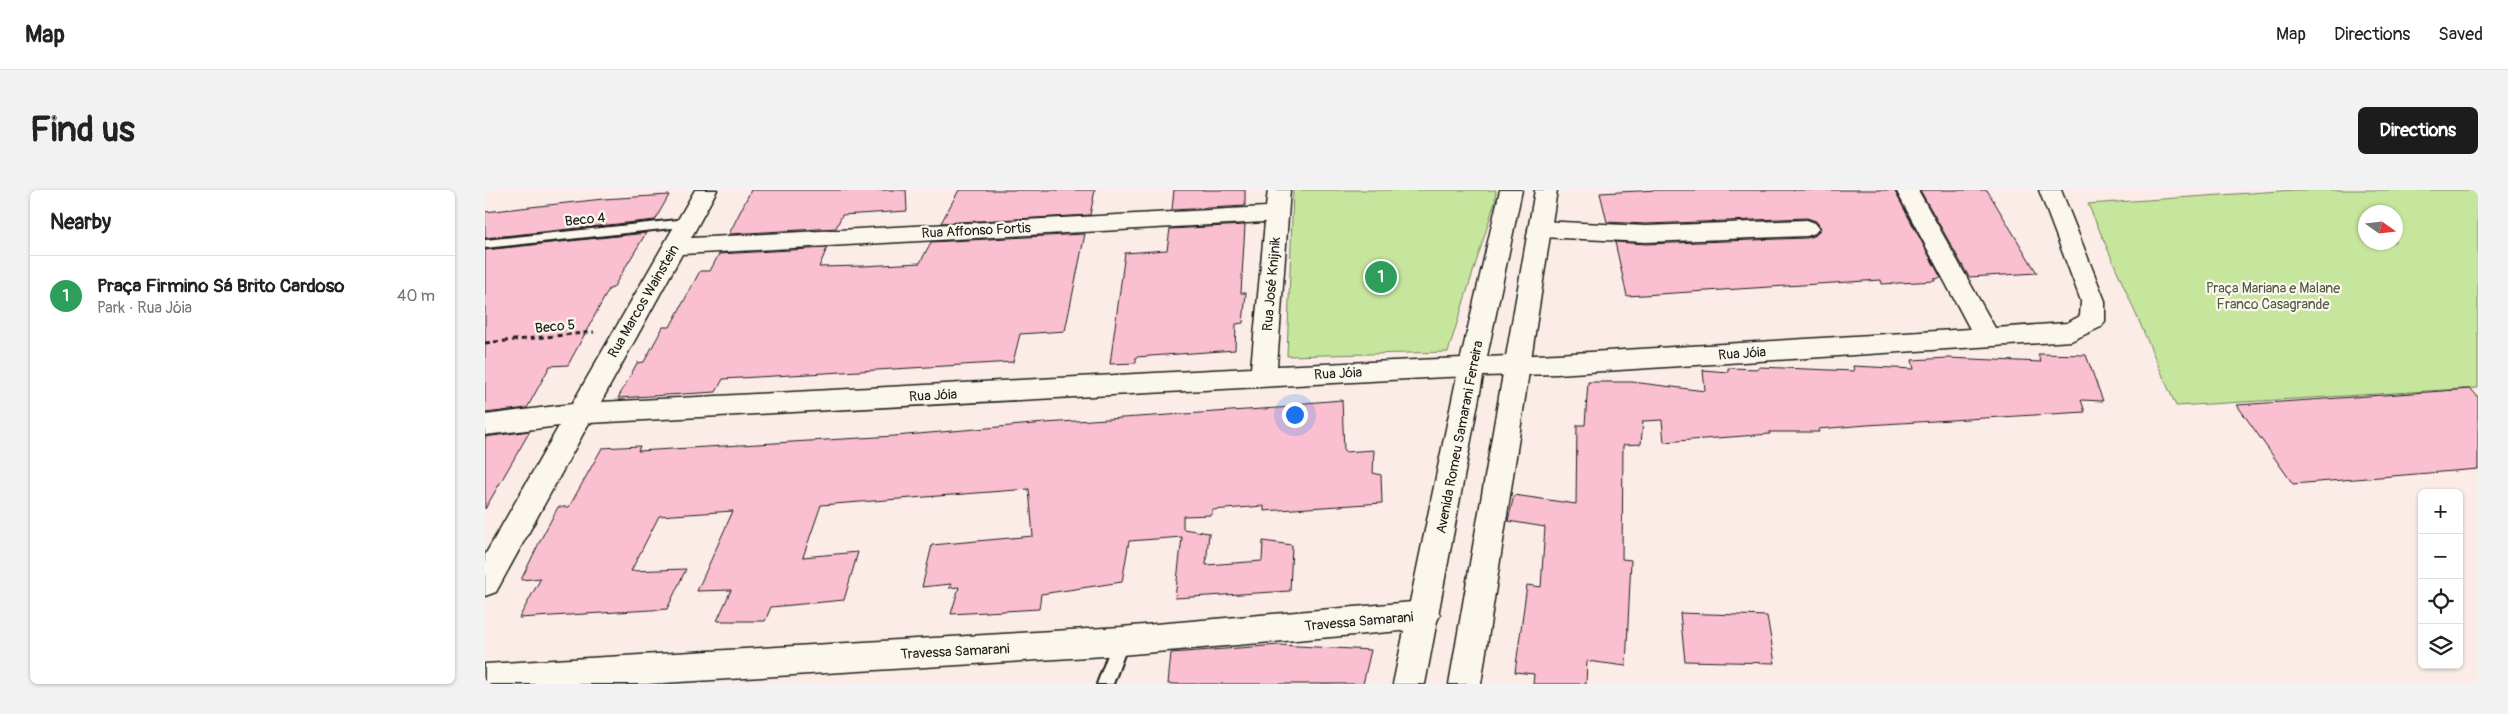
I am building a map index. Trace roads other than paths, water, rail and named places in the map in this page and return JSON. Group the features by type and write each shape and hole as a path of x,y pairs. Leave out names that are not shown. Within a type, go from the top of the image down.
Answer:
{"street":[{"name":"Rua Marcos Wainstein","path":"485,584 579,413 706,190"},
{"name":"Rua José Knijnik","path":"1263,378 1279,190"},
{"name":"Avenida Romeu Samarani Ferreira","path":"1409,684 1472,366 1511,190"},
{"path":"1465,684 1546,190"},
{"path":"1907,190 1987,337"},
{"name":"Rua Jóia","path":"485,425 579,413 1472,366 1518,366 2071,332 2084,327 2092,321 2093,300 2049,190"},
{"name":"Rua Affonso Fortis","path":"674,247 1277,214"},
{"path":"1540,229 1647,234 1807,228"},
{"name":"Travessa Samarani","path":"485,679 1121,641 1424,615"}],"lane":[{"name":"Beco 4","path":"485,244 687,223"},
{"path":"1105,684 1121,641"}],"place":[{"name":"Praça Firmino Sá Brito Cardoso","path":"1381,277"}],"park label":[{"name":"Praça Mariana e Malane Franco Casagrande","path":"2273,296"}]}
